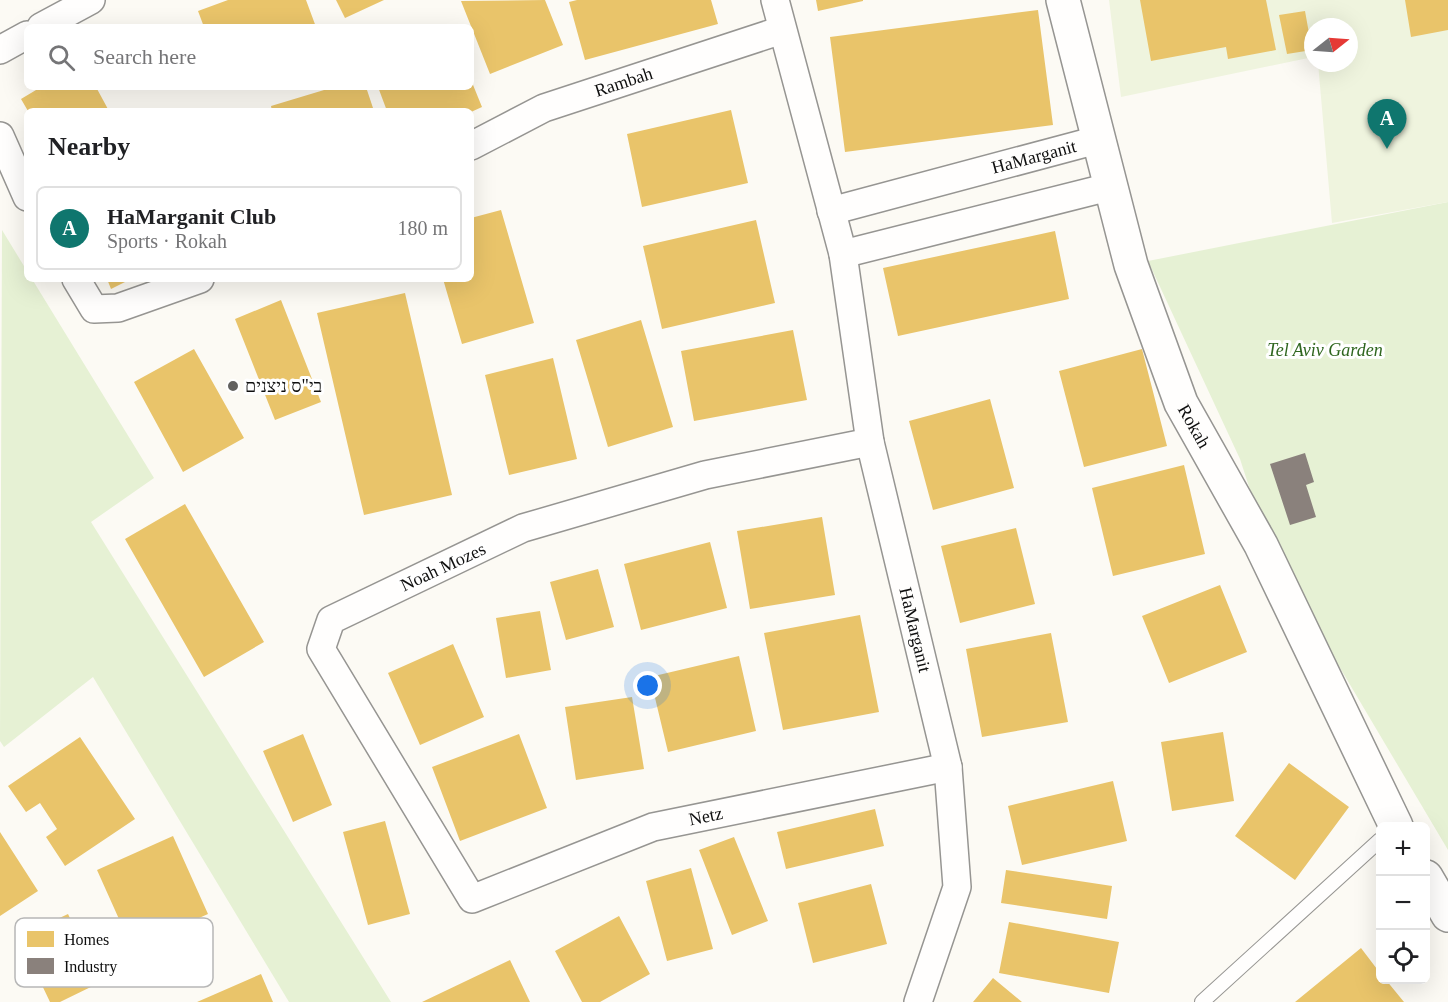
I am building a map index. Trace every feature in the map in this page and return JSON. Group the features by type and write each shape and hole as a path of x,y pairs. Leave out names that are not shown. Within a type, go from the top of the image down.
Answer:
{"street":[{"path":"47,24 91,0"},
{"name":"HaMarganit","path":"775,0 843,255 870,442 948,767 957,887 918,1002"},
{"name":"Rokah","path":"1063,0 1109,187 1131,265 1181,403 1261,545 1394,822"},
{"name":"Rambah","path":"474,144 544,108 782,30"},
{"path":"0,50 24,37"},
{"path":"0,136 24,190"},
{"name":"HaMarganit","path":"831,212 1097,140"},
{"path":"843,255 1109,187"},
{"path":"78,282 94,309 118,308 192,282"},
{"name":"Noah Mozes","path":"472,899 321,649 331,620 524,528 705,475 870,442"},
{"name":"Netz","path":"472,899 653,827 948,767"},
{"path":"1430,885 1448,915"}],"lane":[{"path":"1202,1002 1376,844"}],"green space":[{"path":"1109,0 1448,0 1448,202 1332,223 1319,72 1358,72 1358,18 1304,18 1304,59 1121,97"},
{"name":"Tel Aviv Garden","path":"1448,202 1448,850 1269,548 1240,459 1148,261"},
{"path":"2,230 24,266 24,282 34,282 154,478 91,522 391,1002 289,1002 93,677 4,747 0,741"}],"building: Homes":[{"path":"228,0 306,0 315,24 203,24 198,11"},
{"path":"336,0 384,0 345,18"},
{"path":"545,0 563,45 490,74 474,34 474,24 470,24 461,1"},
{"path":"577,0 711,0 718,24 585,60 569,2"},
{"path":"816,0 863,0 863,1 818,11"},
{"path":"1140,0 1266,0 1276,50 1228,59 1226,47 1151,61"},
{"path":"1405,0 1448,0 1448,30 1411,37"},
{"path":"1038,10 1053,125 845,152 830,37"},
{"path":"1305,11 1304,51 1287,54 1279,15"},
{"path":"474,87 482,107 474,111 474,108 386,108 379,90 474,90"},
{"path":"36,90 98,90 107,108 26,108 21,99"},
{"path":"324,90 367,90 373,108 271,108 271,106"},
{"path":"731,110 748,183 642,207 627,134"},
{"path":"501,210 534,323 462,344 444,282 474,282 474,217"},
{"path":"756,220 775,303 662,329 643,246"},
{"path":"1055,231 1069,299 898,336 883,268"},
{"path":"108,282 125,282 111,289"},
{"path":"405,293 452,495 364,515 317,313"},
{"path":"281,300 321,402 275,420 235,319"},
{"path":"641,320 673,427 608,447 576,340"},
{"path":"793,330 807,400 694,421 681,351"},
{"path":"194,349 244,438 183,472 134,382"},
{"path":"1142,349 1167,446 1084,467 1059,371"},
{"path":"553,358 577,459 509,475 485,375"},
{"path":"990,399 1014,488 933,510 909,421"},
{"path":"1184,465 1205,554 1113,576 1092,488"},
{"path":"185,504 264,642 204,677 125,539"},
{"path":"822,517 835,595 750,609 737,531"},
{"path":"1016,528 1035,604 960,623 941,546"},
{"path":"710,542 727,608 641,630 624,564"},
{"path":"598,569 614,627 566,640 550,582"},
{"path":"1220,585 1247,652 1169,683 1142,616"},
{"path":"540,611 551,670 506,678 496,618"},
{"path":"860,615 879,712 783,730 764,633"},
{"path":"1051,633 1068,722 982,737 966,649"},
{"path":"453,644 484,717 420,745 388,673"},
{"path":"739,656 756,731 668,752 650,677"},
{"path":"632,697 644,769 576,780 565,707"},
{"path":"1223,732 1234,801 1172,811 1161,742"},
{"path":"303,734 332,805 293,822 263,751"},
{"path":"519,734 547,808 460,841 432,767"},
{"path":"80,737 135,819 65,866 46,837 57,829 40,803 26,812 8,786"},
{"path":"1289,763 1349,807 1295,880 1235,836"},
{"path":"1113,781 1127,841 1022,865 1008,806"},
{"path":"875,809 884,846 786,869 777,832"},
{"path":"385,821 410,914 368,925 343,832"},
{"path":"0,832 38,891 0,916"},
{"path":"173,836 208,914 199,918 119,918 97,870"},
{"path":"734,837 768,921 732,935 699,850"},
{"path":"691,868 713,949 667,961 646,881"},
{"path":"1006,870 1112,886 1107,919 1001,903"},
{"path":"871,884 887,944 813,963 798,903"},
{"path":"619,916 650,974 600,1002 582,1002 555,951"},
{"path":"1009,922 1119,942 1109,993 999,973"},
{"path":"1361,948 1376,968 1376,984 1389,984 1404,1002 1295,1002"},
{"path":"510,960 530,1002 422,1002"},
{"path":"261,974 273,1002 197,1002"},
{"path":"993,978 1022,1002 973,1002"},
{"path":"43,987 91,987 60,1002 50,1002"}],"building: Industry":[{"path":"1305,453 1314,482 1306,485 1316,517 1290,525 1270,464"}],"place":[{"name":"HaMarganit Club","path":"1387,149"},
{"name":"בי\"ס ניצנים","path":"233,386"}]}
